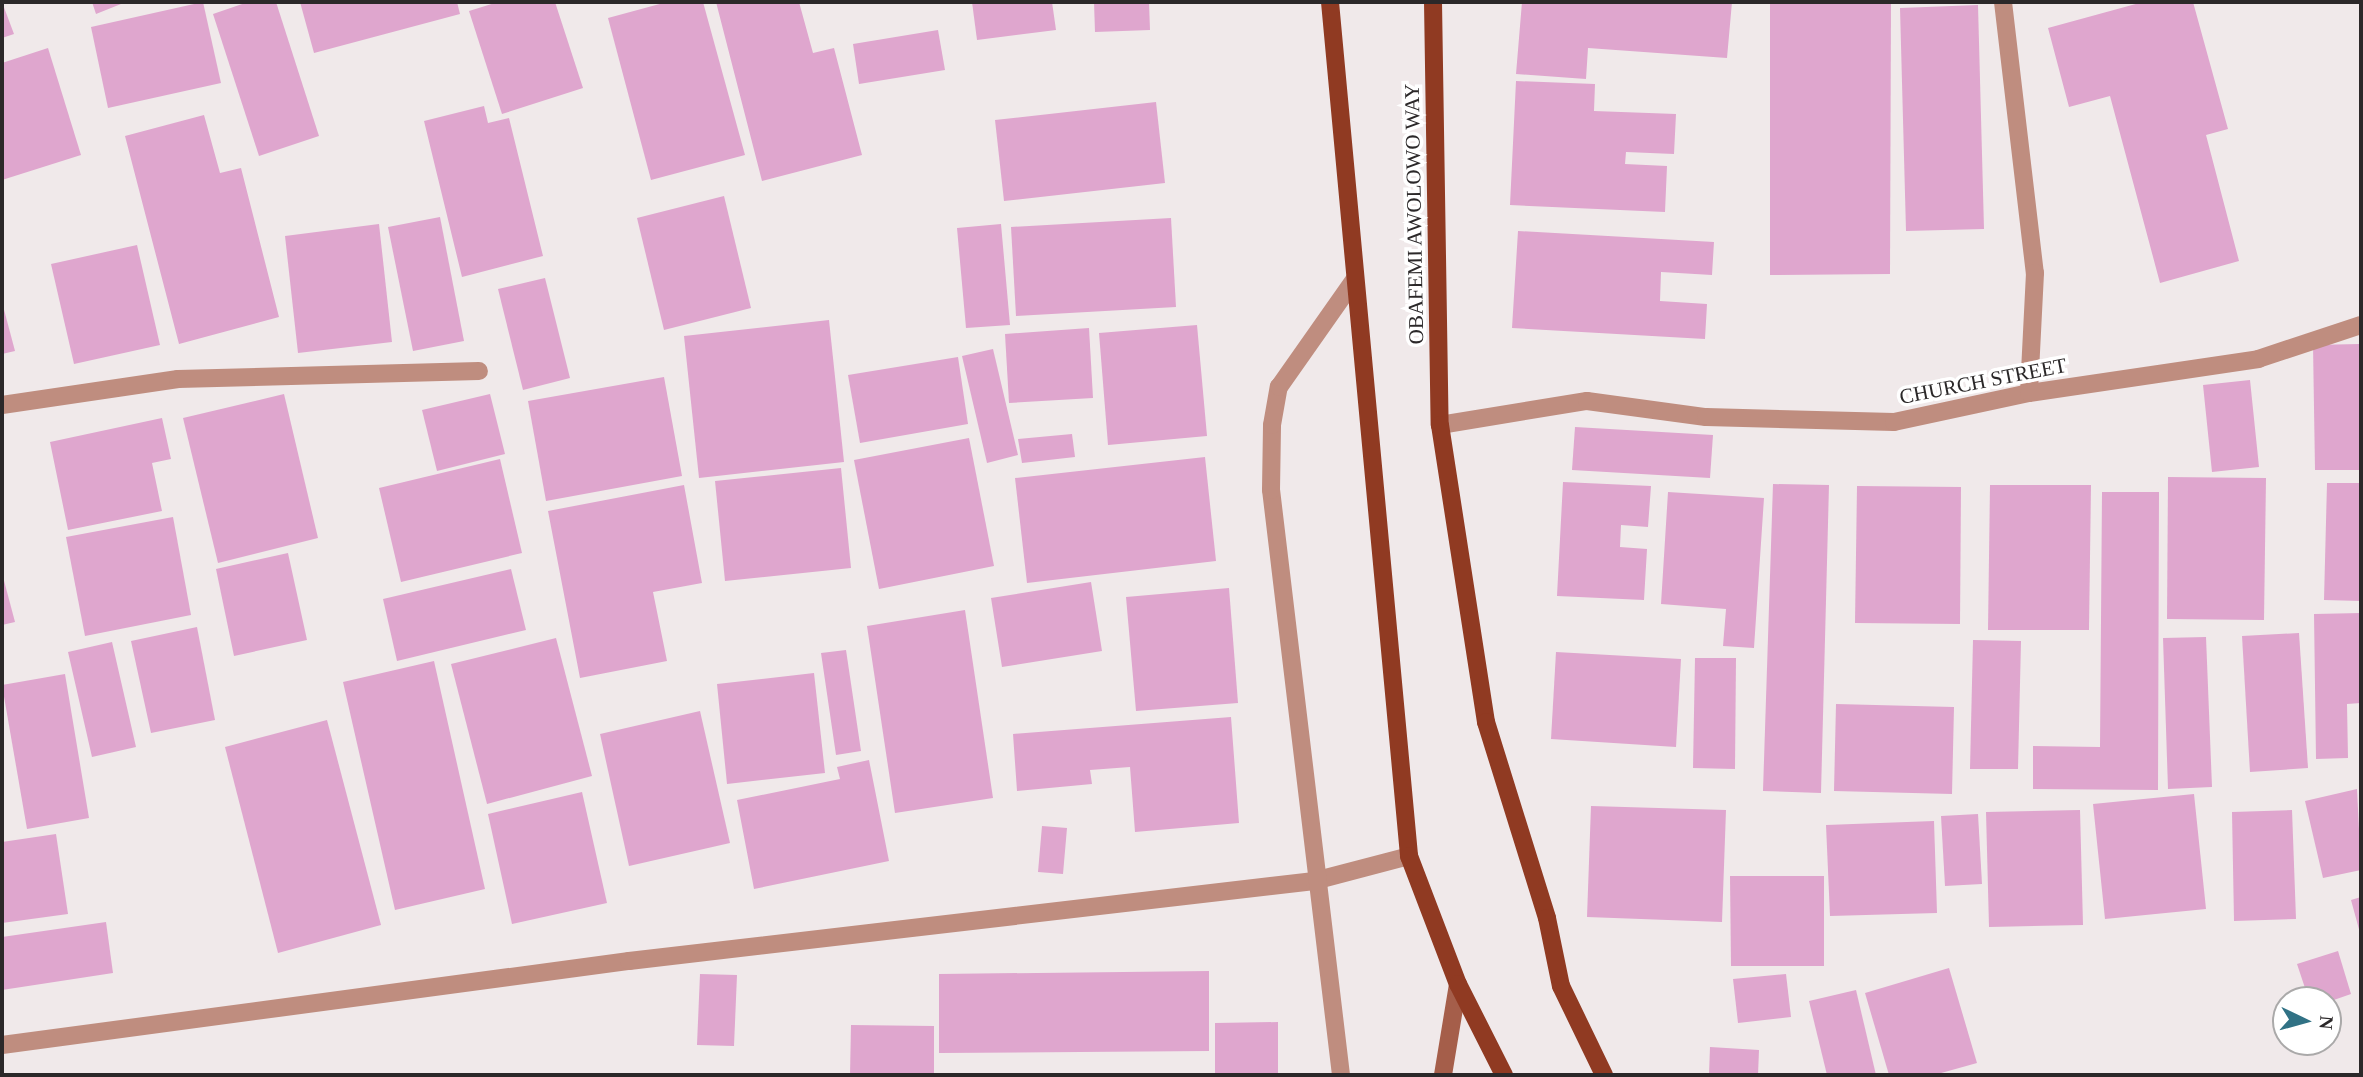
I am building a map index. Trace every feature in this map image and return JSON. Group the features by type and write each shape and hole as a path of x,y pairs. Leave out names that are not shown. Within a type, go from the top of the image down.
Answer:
{"main road":[{"path":"1330,2 1409,856 1458,984 1504,1075"},
{"name":"OBAFEMI AWOLOWO WAY","path":"1433,2 1440,425 1486,722 1546,918 1561,986 1604,1075"},
{"path":"1443,1075 1458,984"}],"street":[{"path":"2003,2 2035,273 2029,393"},
{"path":"1340,1075 1314,881 1271,490 1272,425 1279,387 1355,279"},
{"name":"CHURCH STREET","path":"1440,425 1587,401 1706,417 1894,422 2029,393 2258,359 2361,325"},
{"path":"2,405 178,379 479,371"},
{"path":"2,1045 629,961 1314,881 1409,856"}],"building":[{"path":"2,2 14,34 2,38"},
{"path":"92,2 126,2 96,14"},
{"path":"203,2 221,83 108,108 91,27"},
{"path":"248,2 276,2 319,136 259,156 213,14"},
{"path":"300,2 457,2 460,14 314,53"},
{"path":"498,2 555,2 583,88 502,114 469,11"},
{"path":"667,2 703,2 745,155 651,180 608,18"},
{"path":"716,2 799,2 813,53 834,48 862,155 762,181"},
{"path":"972,2 1052,2 1056,30 977,40"},
{"path":"1094,2 1149,2 1150,30 1095,32"},
{"path":"1522,2 1732,2 1727,58 1588,48 1586,79 1516,74"},
{"path":"1891,2 1890,274 1770,275 1770,3"},
{"path":"2143,2 2193,2 2228,129 2206,135 2239,261 2160,283 2110,96 2069,107 2048,28"},
{"path":"1978,5 1984,229 1906,231 1900,8"},
{"path":"938,30 945,70 859,84 853,44"},
{"path":"48,48 81,155 2,180 2,63"},
{"path":"1516,81 1595,84 1594,111 1676,114 1674,154 1626,152 1625,164 1667,166 1665,212 1510,205"},
{"path":"1156,102 1165,183 1004,201 995,120"},
{"path":"484,106 488,123 509,118 543,256 462,277 424,121"},
{"path":"204,115 220,173 241,168 279,317 179,344 125,136"},
{"path":"724,196 751,308 664,330 637,218"},
{"path":"440,217 464,341 413,351 388,227"},
{"path":"1171,218 1176,307 1016,316 1011,227"},
{"path":"379,224 392,342 298,353 285,236"},
{"path":"1001,224 1010,325 966,328 957,228"},
{"path":"1518,231 1714,242 1712,275 1661,272 1660,301 1707,304 1705,339 1512,328"},
{"path":"137,245 160,345 74,364 51,264"},
{"path":"545,278 570,378 523,390 498,289"},
{"path":"2,302 15,351 2,354"},
{"path":"829,320 844,462 699,478 684,336"},
{"path":"1197,325 1207,436 1108,445 1099,333"},
{"path":"1089,328 1093,398 1009,403 1005,334"},
{"path":"2359,344 2361,470 2315,470 2313,345"},
{"path":"993,349 1018,455 987,463 962,356"},
{"path":"958,357 968,424 860,443 848,375"},
{"path":"664,377 682,476 546,501 528,401"},
{"path":"2250,380 2259,467 2212,472 2203,385"},
{"path":"284,394 318,538 218,563 183,418"},
{"path":"490,394 505,454 437,471 422,410"},
{"path":"162,418 171,459 152,463 162,511 68,530 50,442"},
{"path":"1575,427 1713,435 1710,478 1572,470"},
{"path":"1072,434 1075,457 1022,463 1018,439"},
{"path":"969,438 994,566 879,589 854,460"},
{"path":"1205,457 1216,561 1027,583 1015,478"},
{"path":"500,459 522,553 401,582 379,488"},
{"path":"841,468 851,568 725,581 715,481"},
{"path":"2168,477 2266,478 2264,620 2167,619"},
{"path":"1563,482 1651,486 1648,527 1621,525 1620,547 1647,549 1644,600 1557,596"},
{"path":"2327,483 2361,483 2361,601 2324,600"},
{"path":"1773,484 1829,485 1821,793 1763,791"},
{"path":"684,485 702,583 653,592 667,661 580,678 548,511"},
{"path":"1990,485 2091,485 2089,630 1988,630"},
{"path":"1857,486 1961,487 1960,624 1855,623"},
{"path":"1668,492 1764,498 1754,648 1723,646 1726,609 1661,604"},
{"path":"2102,492 2159,492 2158,790 2033,789 2033,746 2100,747"},
{"path":"173,517 191,615 85,636 66,537"},
{"path":"288,553 307,640 234,656 216,569"},
{"path":"511,569 526,630 397,661 383,599"},
{"path":"2,573 15,622 2,625"},
{"path":"1091,582 1102,651 1002,667 991,598"},
{"path":"1229,588 1238,703 1136,711 1126,597"},
{"path":"965,610 993,798 895,813 867,626"},
{"path":"2361,613 2361,703 2347,704 2348,758 2316,759 2314,614"},
{"path":"197,627 215,720 151,733 131,641"},
{"path":"2299,633 2308,768 2250,772 2242,636"},
{"path":"2206,637 2212,787 2168,789 2163,638"},
{"path":"556,638 592,776 487,804 451,664"},
{"path":"1973,640 2021,641 2018,769 1970,769"},
{"path":"112,642 136,747 92,757 68,652"},
{"path":"846,650 861,751 836,755 821,653"},
{"path":"1556,652 1681,659 1676,747 1551,739"},
{"path":"1695,658 1736,658 1735,769 1693,768"},
{"path":"434,661 485,889 395,910 343,682"},
{"path":"814,673 825,773 727,784 717,684"},
{"path":"65,674 89,818 27,829 2,685"},
{"path":"1836,704 1954,707 1952,794 1834,791"},
{"path":"700,711 730,843 629,866 600,734"},
{"path":"1231,717 1239,823 1135,832 1130,767 1090,770 1092,784 1017,791 1013,734"},
{"path":"327,720 381,925 278,953 225,747"},
{"path":"869,760 889,861 754,889 737,800 840,779 837,767"},
{"path":"2357,789 2361,870 2323,878 2305,801"},
{"path":"582,792 607,903 512,924 488,814"},
{"path":"2194,794 2206,909 2105,919 2093,804"},
{"path":"1591,806 1726,810 1722,922 1587,917"},
{"path":"2080,810 2083,925 1989,927 1986,812"},
{"path":"2292,810 2296,919 2234,921 2232,812"},
{"path":"1978,814 1982,884 1945,886 1941,816"},
{"path":"1934,821 1937,913 1830,916 1826,825"},
{"path":"1042,826 1067,828 1063,874 1038,872"},
{"path":"56,834 68,914 2,923 2,842"},
{"path":"1730,876 1824,876 1824,966 1731,966"},
{"path":"2361,897 2361,933 2360,933 2351,900"},
{"path":"106,922 113,973 2,990 2,937"},
{"path":"2338,951 2351,994 2342,997 2342,986 2304,986 2297,964"},
{"path":"1949,968 1977,1063 1934,1075 1889,1075 1865,993"},
{"path":"1209,971 1209,1051 939,1053 939,974"},
{"path":"700,974 737,975 734,1046 697,1045"},
{"path":"1786,974 1791,1017 1738,1023 1733,979"},
{"path":"1856,990 1876,1075 1827,1075 1809,1001"},
{"path":"1278,1022 1278,1075 1215,1075 1215,1023"},
{"path":"851,1025 934,1026 934,1075 850,1075"},
{"path":"1710,1047 1759,1050 1758,1075 1709,1075"}]}
